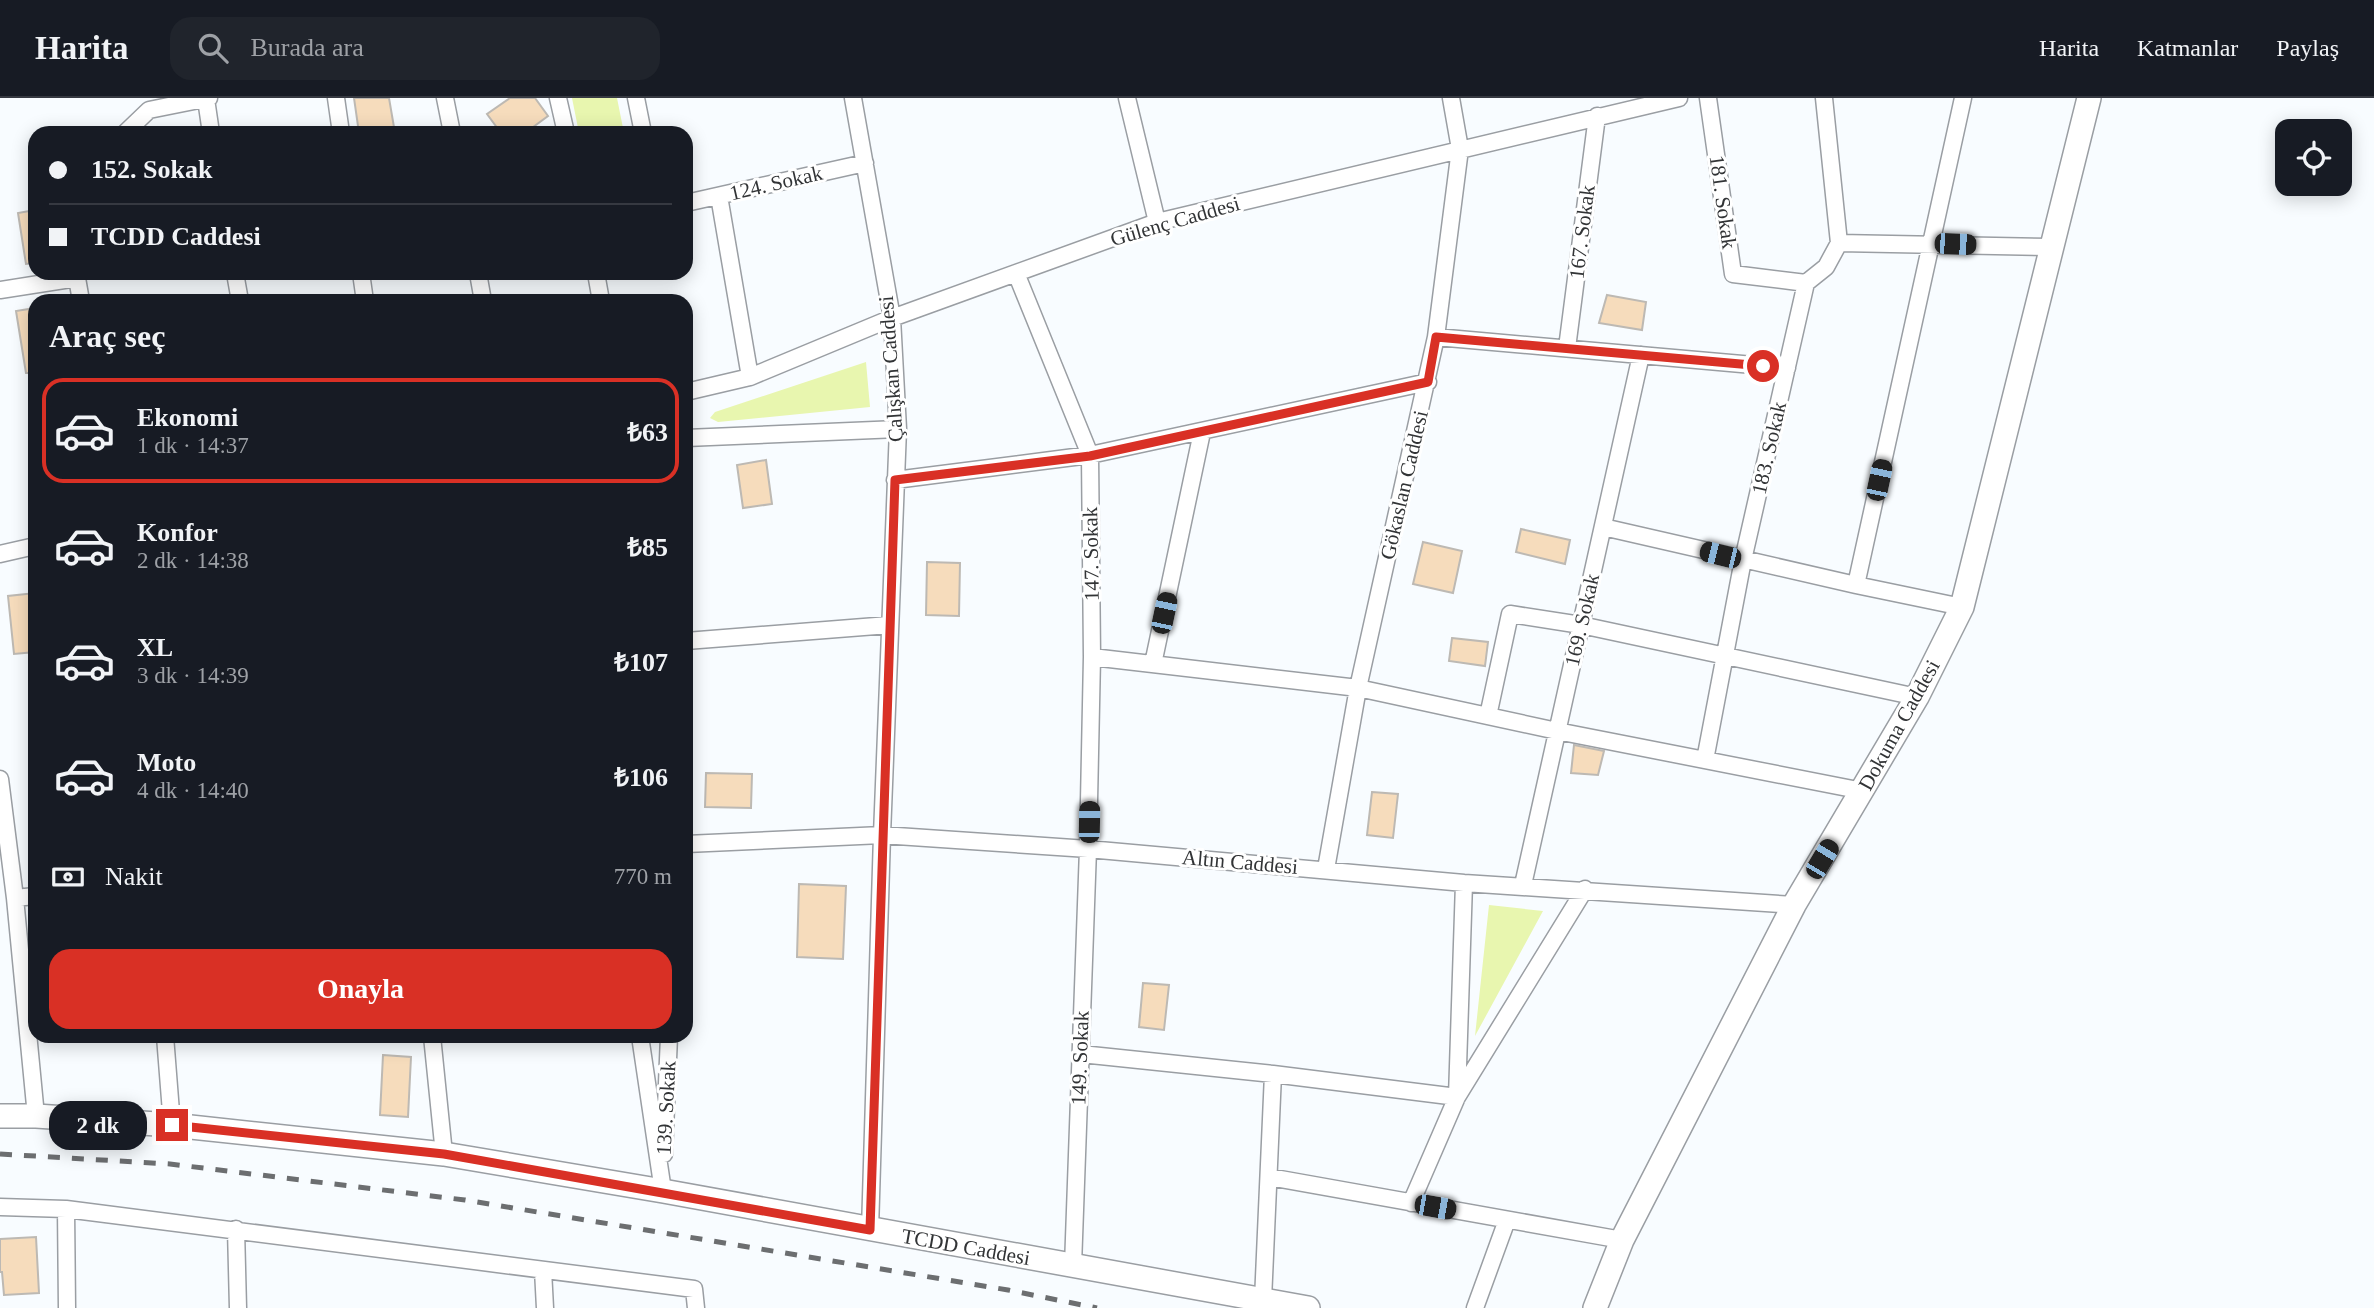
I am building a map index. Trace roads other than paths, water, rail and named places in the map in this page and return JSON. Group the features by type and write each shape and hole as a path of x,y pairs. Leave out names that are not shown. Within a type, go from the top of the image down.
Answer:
{"main road":[{"name":"Dokuma Caddesi","path":"1595,1308 1622,1240 1794,905 1917,697 1962,607 2088,98"},
{"name":"TCDD Caddesi","path":"0,1116 172,1125 444,1154 1308,1308"}],"street":[{"path":"132,126 149,110 207,98 210,126"},
{"path":"336,98 340,126"},
{"path":"445,98 451,126"},
{"path":"558,98 564,126"},
{"path":"636,98 642,126"},
{"name":"Çalışkan Caddesi","path":"853,98 892,318 898,429 881,835 870,1230"},
{"path":"1127,98 1157,222"},
{"name":"Gökaslan Caddesi","path":"1326,869 1358,688 1436,337 1460,149 1451,98"},
{"name":"181. Sokak","path":"1708,98 1732,274 1806,283"},
{"path":"1806,283 1826,267 1839,243 1824,98"},
{"path":"1856,585 1963,98"},
{"name":"Gülenç Caddesi","path":"693,390 750,377 892,318 1157,222 1670,99"},
{"name":"167. Sokak","path":"1567,348 1597,116"},
{"name":"124. Sokak","path":"693,202 865,163"},
{"path":"719,196 750,377"},
{"path":"1839,243 2052,247"},
{"name":"147. Sokak","path":"1016,273 1090,456 1092,657 1088,849"},
{"path":"0,290 54,280"},
{"name":"183. Sokak","path":"1705,760 1743,560 1806,283"},
{"path":"1436,337 1787,368"},
{"name":"169. Sokak","path":"1523,885 1641,355"},
{"path":"895,480 1090,456 1428,382"},
{"path":"693,438 898,429"},
{"path":"1153,664 1202,432"},
{"path":"1603,527 1962,607"},
{"path":"0,554 28,548"},
{"path":"1488,716 1510,614 1581,625 1917,697"},
{"path":"693,640 889,625"},
{"path":"1092,657 1358,688 1557,731 1863,791"},
{"path":"0,779 28,1033"},
{"name":"Altın Caddesi","path":"693,844 881,835 1088,849 1464,883 1794,905"},
{"name":"149. Sokak","path":"1073,1266 1088,849"},
{"path":"1457,1097 1464,883"},
{"path":"1411,1203 1457,1097 1585,890"},
{"path":"15,898 28,897"},
{"path":"29,1043 36,1116"},
{"path":"166,1043 172,1125"},
{"path":"433,1043 444,1154"},
{"name":"139. Sokak","path":"641,1043 663,1191"},
{"name":"139. Sokak","path":"663,1191 669,1043"},
{"path":"1081,1054 1457,1097"},
{"path":"1264,1300 1273,1074"},
{"path":"1269,1177 1622,1240"},
{"path":"0,1207 66,1209 236,1229 694,1289 696,1308"},
{"path":"66,1209 67,1308"},
{"path":"1475,1308 1507,1220"},
{"path":"236,1229 238,1308"},
{"path":"542,1270 545,1308"}],"railway":[{"path":"0,1154 170,1164 465,1200 1008,1290 1097,1308"}]}
